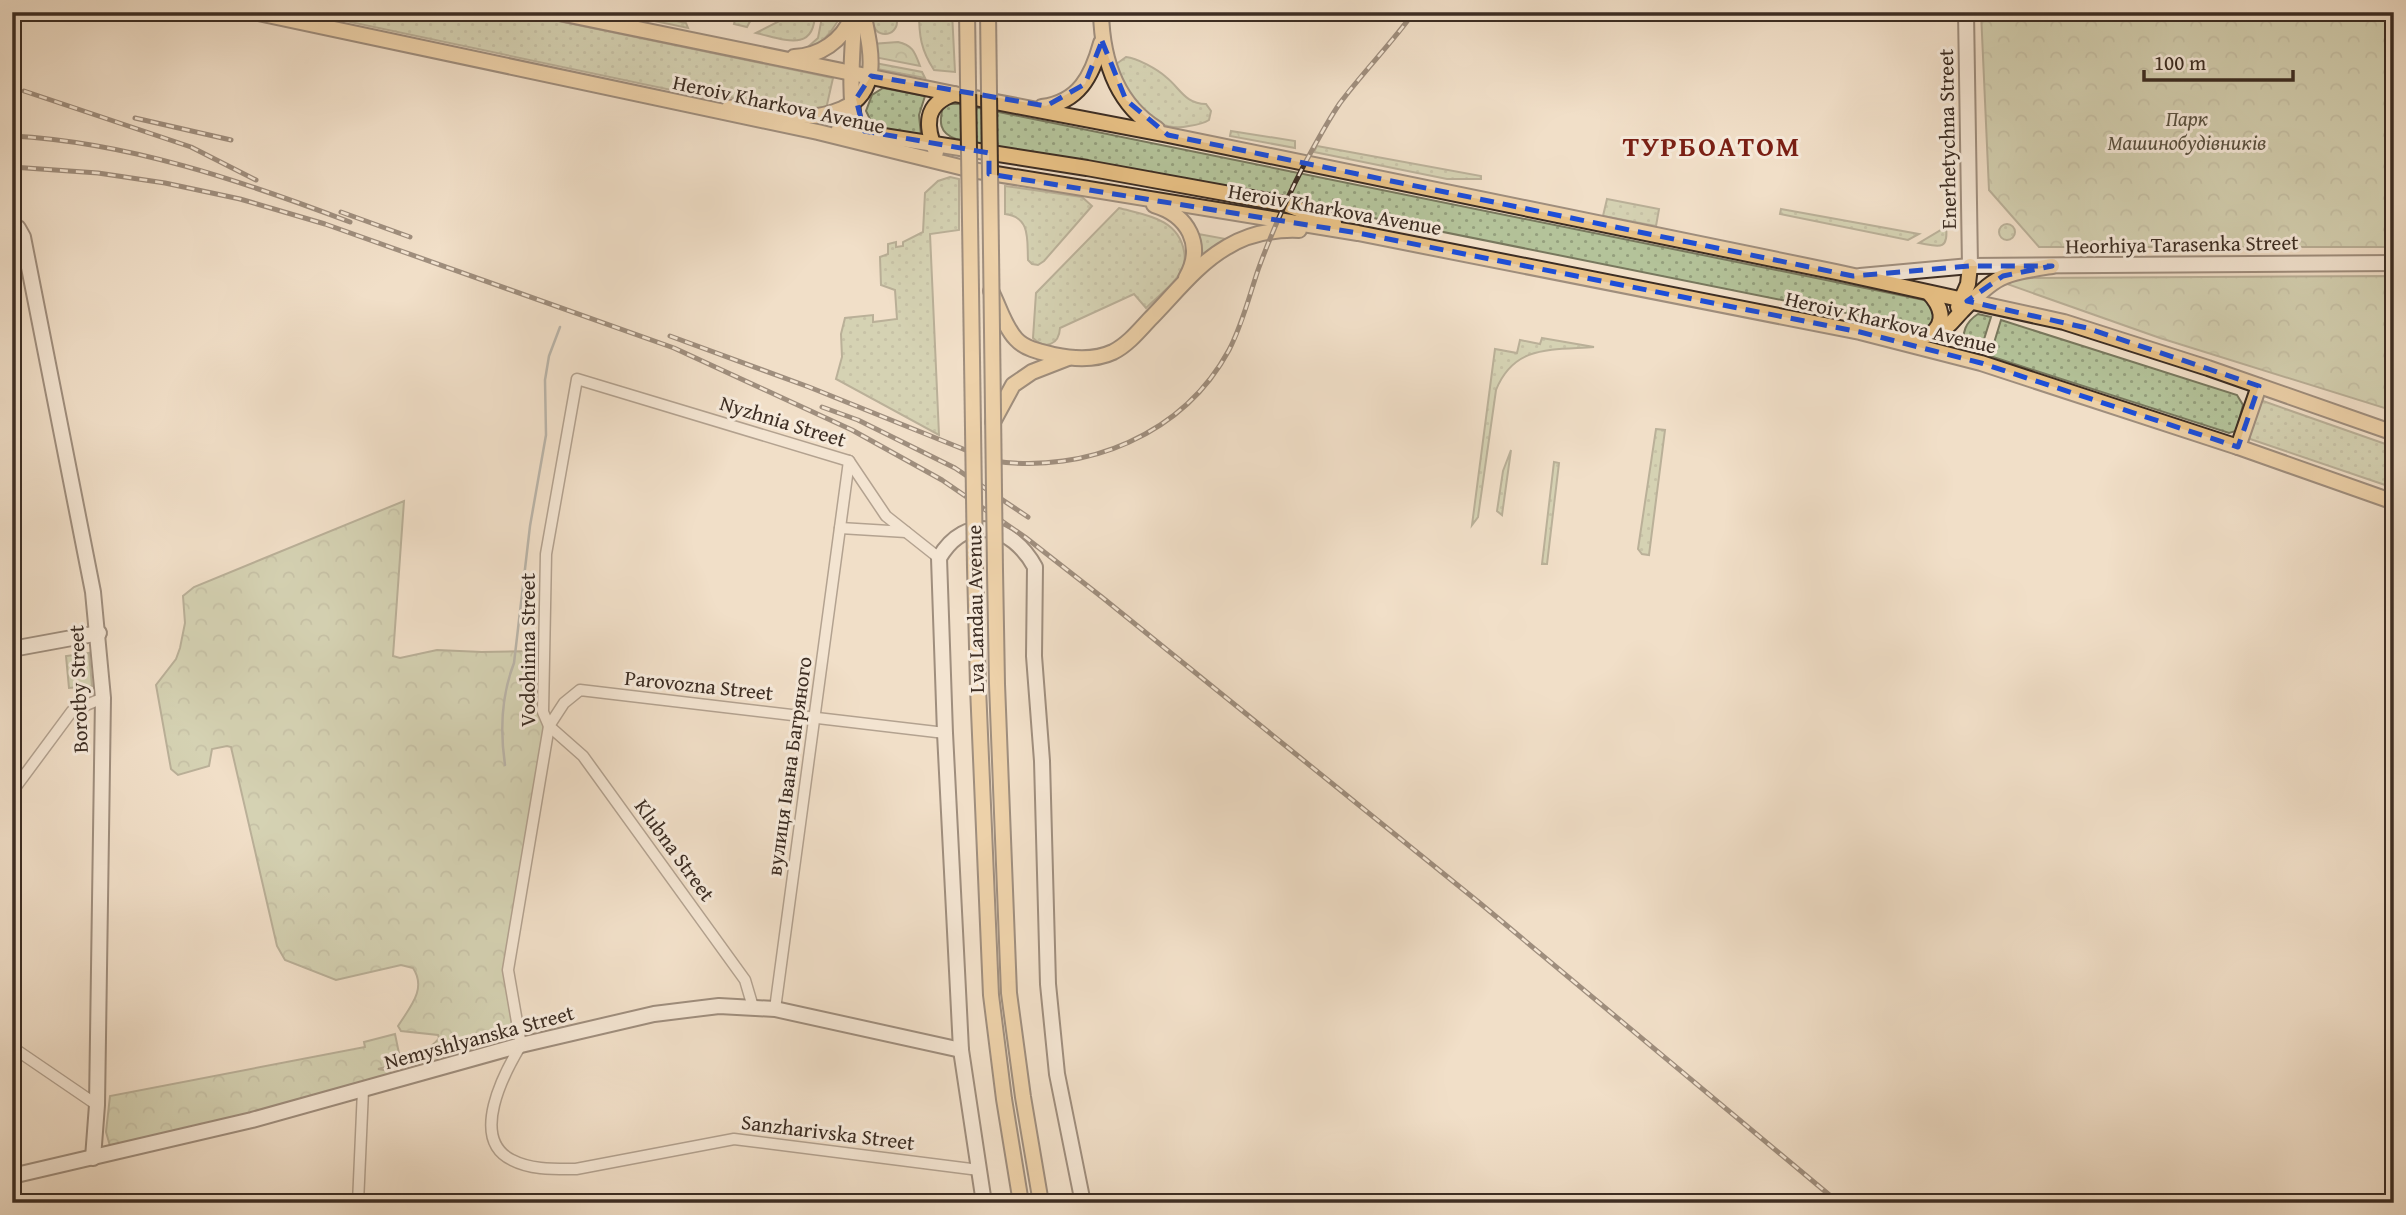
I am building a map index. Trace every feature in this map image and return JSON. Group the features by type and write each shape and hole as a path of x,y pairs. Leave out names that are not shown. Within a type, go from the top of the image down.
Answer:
{"main road":[{"name":"Heroiv Kharkova Avenue","path":"254,12 713,110 866,136 889,149 1003,177 1101,190 1358,233 1860,332 1981,363 2238,447 2394,502"},
{"name":"Heroiv Kharkova Avenue","path":"555,12 1853,276 2087,328 2394,433"},
{"path":"855,12 860,74 855,101 866,136"},
{"path":"774,57 801,57 823,49 844,31 855,12"},
{"path":"860,74 871,58 863,12"},
{"name":"Lva Landau Avenue","path":"967,12 977,674 991,995 1021,1203"},
{"name":"Lva Landau Avenue","path":"988,12 997,684 1009,993 1041,1203"},
{"path":"1032,108 1061,103 1081,89 1093,69 1101,41 1101,12"},
{"path":"1101,41 1112,75 1126,100 1146,122 1168,135"},
{"path":"954,94 940,100 929,117 933,144 940,157 957,167"},
{"path":"713,110 745,107 812,116 831,113 855,101"},
{"path":"713,110 748,112 866,136 1087,168 1284,204 1358,233"},
{"path":"930,128 940,140 953,147"},
{"path":"1101,190 1164,208 1180,218 1192,238 1194,255 1191,268 1180,288"},
{"path":"990,291 1017,341 1032,349 1068,357 1097,357 1114,352 1221,251 1249,236 1283,230 1358,233"},
{"path":"1966,301 1970,265"},
{"path":"1860,332 1897,331 1929,335 1941,332 1966,301 2003,275 2052,266"},
{"path":"1929,293 1938,303 1941,314 1938,328 1929,335"},
{"path":"993,422 1013,385 1032,372 1068,357"},
{"path":"2238,447 2259,386"}],"street":[{"name":"Enerhetychna Street","path":"1966,12 1970,265"},
{"name":"Borotby Street","path":"15,227 23,237 99,634 103,698 97,1105 93,1158"},
{"name":"Heorhiya Tarasenka Street","path":"1853,276 1970,265 2394,263"},
{"name":"Nyzhnia Street","path":"577,379 849,461 886,516 939,558"},
{"name":"Vodohinna Street","path":"521,1045 508,970 549,726 543,712 546,554 577,379"},
{"name":"вулиця Івана Багряного","path":"775,1009 849,461"},
{"path":"841,528 906,532"},
{"path":"984,1203 961,1050 939,558 948,545 962,533 985,529 1014,540 1035,567 1034,656 1042,761 1048,984 1057,1074 1083,1203"},
{"path":"12,649 99,634"},
{"name":"Parovozna Street","path":"549,726 564,703 580,690 945,733"},
{"path":"12,792 72,711 103,698"},
{"name":"Klubna Street","path":"549,726 583,756 745,980 753,1007"},
{"name":"Nemyshlyanska Street","path":"12,1176 252,1120 521,1045 654,1014 719,1006 775,1009 961,1050"},
{"name":"Sanzharivska Street","path":"521,1045 503,1073 491,1130 500,1151 511,1160 531,1166 576,1168 734,1139 979,1170"},
{"path":"12,1047 97,1105"},
{"path":"358,1203 363,1090"}],"highlighted area":[{"path":"1102,41 1126,100 1168,135 1853,276 1970,266 2052,266 2003,276 1967,301 2087,328 2259,386 2238,447 1981,363 1860,332 1358,233 989,174 989,153 864,131 856,99 871,76 1046,106 1085,84"}],"green space":[{"path":"885,10 893,14 897,22 893,30 885,34 877,30 873,22 877,14"},
{"path":"303,12 515,12 833,78 826,109 780,108 730,97 709,98"},
{"path":"611,12 636,12 686,23 688,28"},
{"path":"737,12 755,12 747,27 734,24"},
{"path":"797,12 815,12 810,34 803,39 787,40 756,33"},
{"path":"823,12 842,12 824,39 816,46 809,46 818,38"},
{"path":"919,12 952,12 955,72 934,70 922,43"},
{"name":"Парк Машинобудівників","path":"1981,12 2394,12 2394,247 2039,247 1989,190"},
{"path":"898,42 910,47 920,66 874,57 872,44"},
{"path":"1126,57 1157,71 1193,101 1206,104 1211,111 1209,120 1197,125 1175,127 1152,119 1134,100 1115,65"},
{"path":"875,63 922,72 925,78 877,69"},
{"path":"883,88 925,96 919,115 921,135 874,127 866,111 872,95"},
{"path":"959,104 1924,300 1931,303 1938,314 1929,328 1916,327 1289,201 956,139 943,130 941,117 943,106"},
{"path":"1231,131 1295,141 1295,148 1230,136"},
{"path":"1317,146 1481,176 1481,179 1447,179 1314,152"},
{"path":"950,177 959,179 959,230 930,234 939,435 836,379 842,357 841,334 845,318 873,315 873,322 897,319 895,290 881,285 880,257 888,254 888,244 896,242 896,247 903,246 903,242 923,232 925,193 938,181"},
{"path":"1005,186 1082,197 1092,206 1044,261 1038,265 1032,264 1028,260 1027,237 1023,225 1013,216 1005,214"},
{"path":"1607,199 1659,209 1656,226 1603,216"},
{"path":"1119,208 1159,220 1175,231 1181,240 1184,253 1181,272 1146,308 1134,294 1060,328 1057,338 1051,344 1038,342 1033,338 1036,293"},
{"path":"1781,209 1919,234 1908,240 1780,214"},
{"path":"2007,224 2015,232 2007,240 1999,232"},
{"path":"1946,227 1944,244 1936,246 1919,243"},
{"path":"1193,233 1226,239 1200,262"},
{"path":"2394,276 2394,411 2160,338 2007,284 2020,278"},
{"path":"1978,314 1991,317 1980,352 1967,347 1964,337 1968,324"},
{"path":"2001,320 2237,395 2243,405 2236,431 2229,433 1990,356"},
{"path":"1542,338 1594,347 1536,353 1524,357 1504,375 1496,390 1478,517 1472,525 1495,349 1517,353 1520,340 1540,344"},
{"path":"2260,402 2394,447 2394,488 2250,439 2249,432"},
{"path":"1656,429 1665,430 1649,555 1642,554 1638,549"},
{"path":"1511,450 1502,515 1497,511 1503,471"},
{"path":"1554,462 1559,463 1547,564 1542,564"},
{"path":"404,501 393,656 400,658 437,650 534,651 538,657 543,712 549,726 508,970 521,1045 430,1071 422,1064 420,1055 437,1041 438,1035 401,1031 398,1026 418,991 417,976 413,968 401,965 336,980 285,960 277,946 231,747 212,749 209,766 178,775 171,769 156,685 176,659 185,623 183,596 194,587"},
{"path":"89,653 92,686 69,688 66,656"},
{"path":"395,1034 401,1063 378,1069 390,1071 393,1075 112,1153 106,1132 110,1096 365,1047 364,1042"}],"waterway":[{"path":"505,765 502,726 514,663 530,526 546,435 545,380 549,356 560,327"}],"railway":[{"path":"994,461 1063,461 1097,454 1129,442 1159,426 1186,405 1209,380 1229,350 1280,216 1326,125 1340,103 1414,12"},
{"path":"24,91 191,147 256,180"},
{"path":"135,118 231,140"},
{"path":"12,136 99,146 141,155 226,178 350,222"},
{"path":"12,167 98,173 165,183 240,199 325,224 674,348 852,430 942,480 1025,537 1103,598 1481,904 1839,1203"},
{"path":"341,212 410,237"},
{"path":"670,336 809,387 973,453"},
{"path":"822,407 858,420 955,468 1028,517"}],"district":[{"name":"ТУРБОАТОМ","path":"1712,145"}]}
